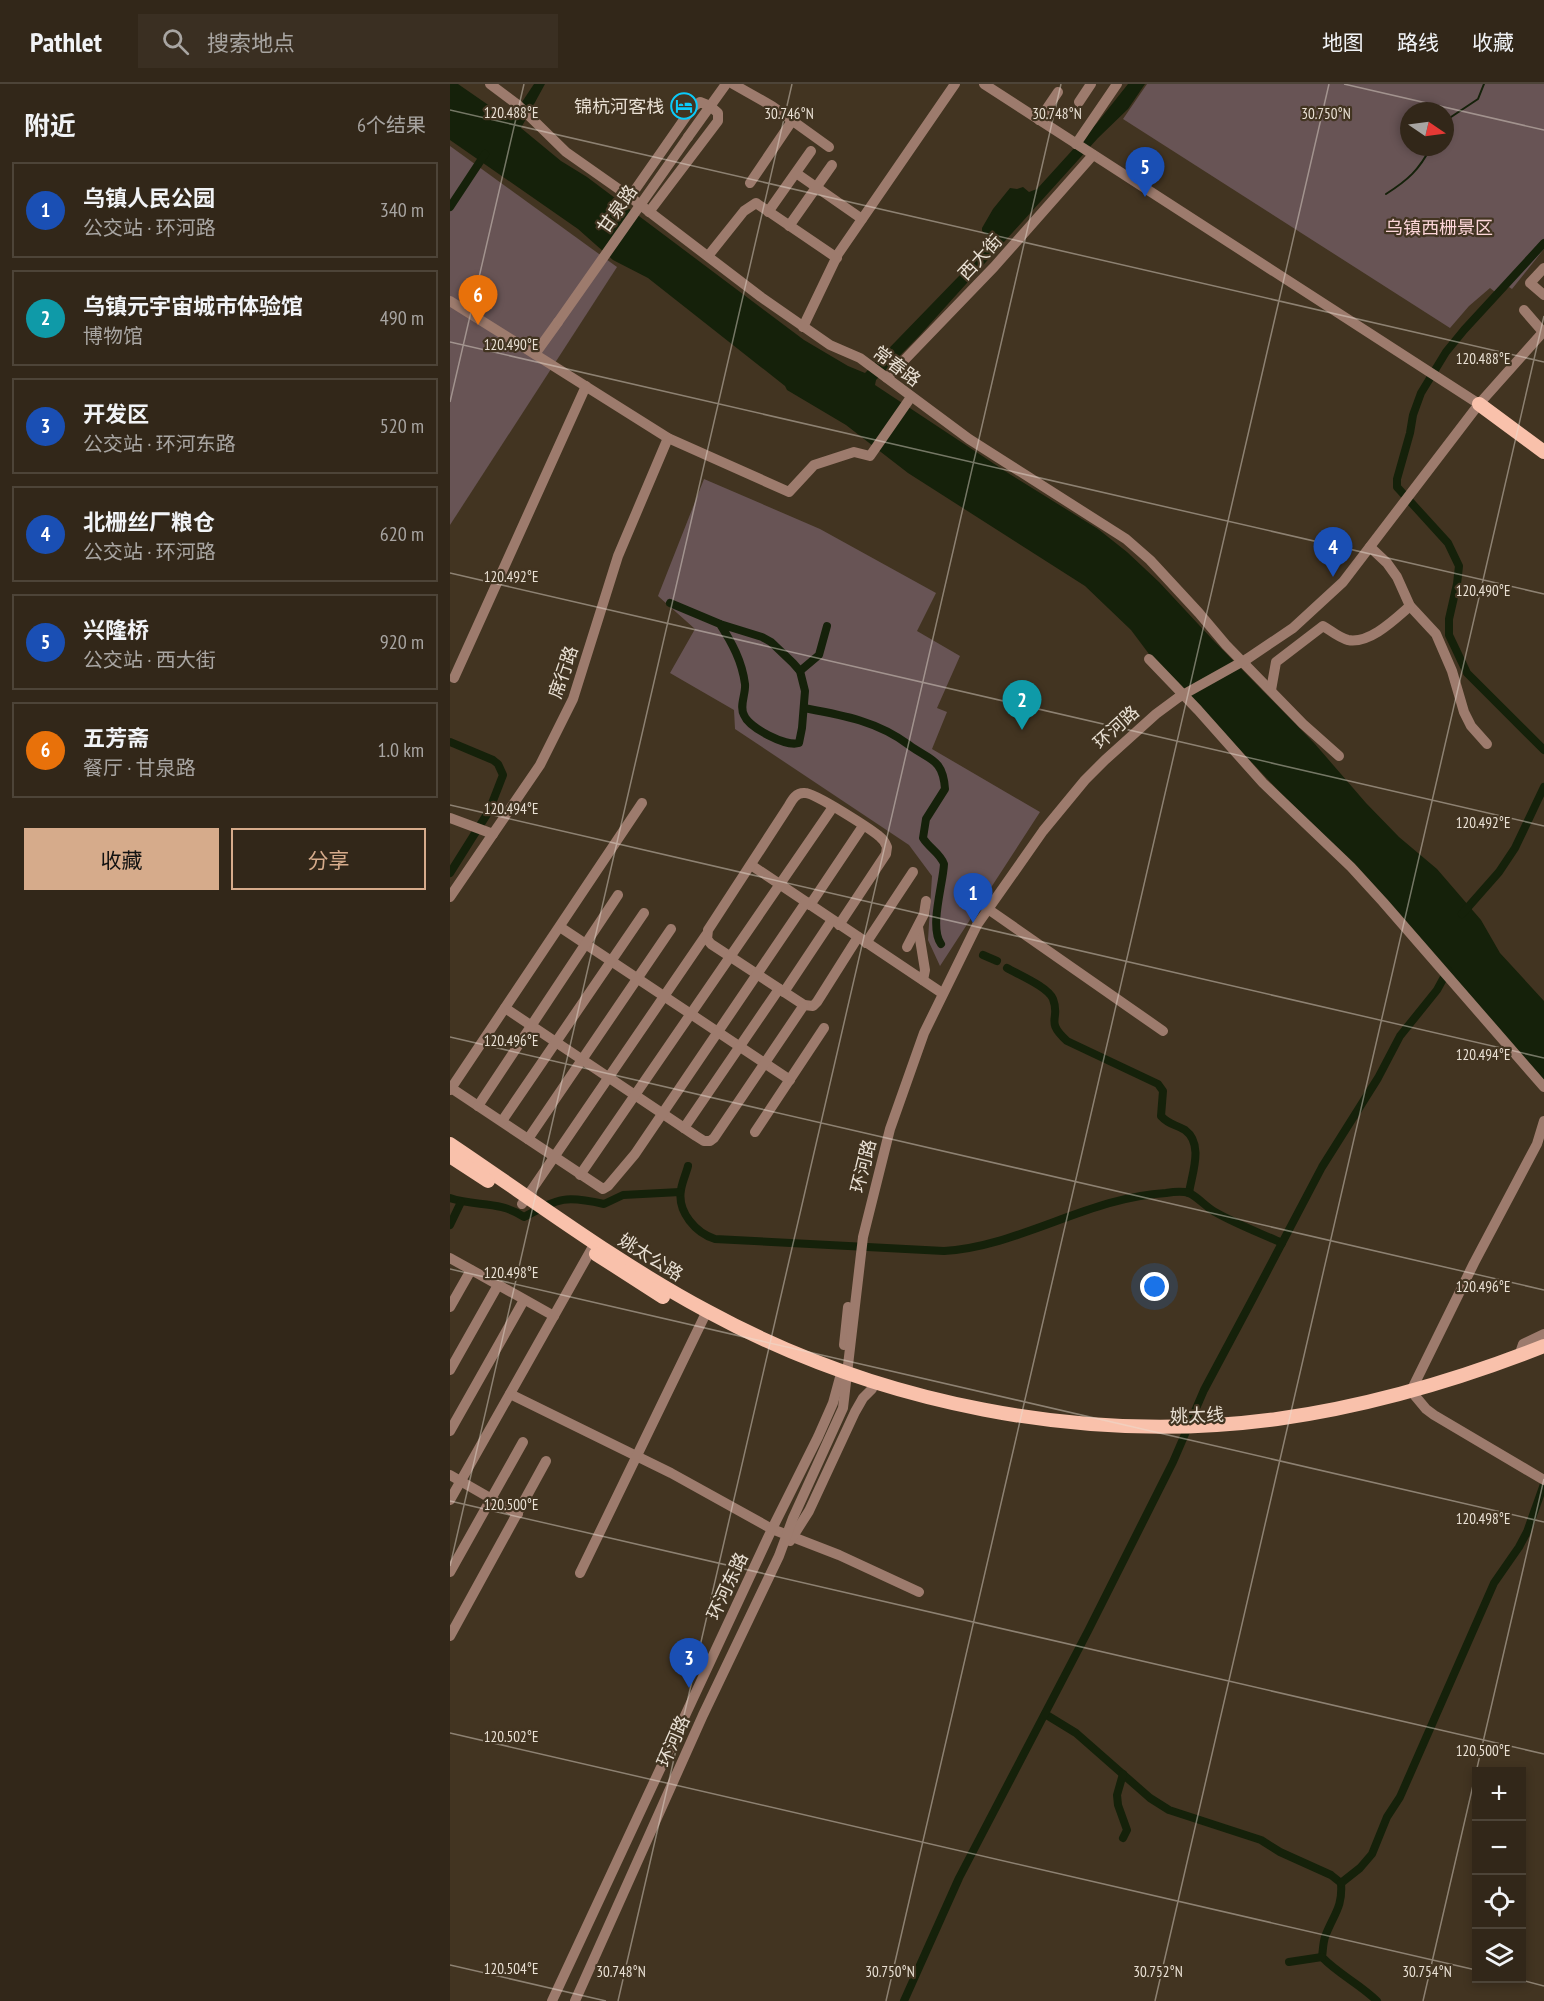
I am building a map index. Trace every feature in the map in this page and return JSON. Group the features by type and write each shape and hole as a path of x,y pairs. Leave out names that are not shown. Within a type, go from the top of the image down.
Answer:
{"main road":[{"path":"1479,404 1544,452"},
{"name":"姚太公路","path":"450,1144 593,1247 705,1315 844,1377"},
{"name":"姚太公路","path":"450,1156 525,1200"},
{"name":"姚太线","path":"1414,1394 1544,1346"},
{"name":"姚太线","path":"844,1377 872,1389 935,1407 1024,1425 1098,1432 1207,1429 1301,1415 1414,1394 1473,1381 1544,1356"},
{"name":"姚太线","path":"844,1377 1005,1413 1162,1430"}],"street":[{"name":"常春路","path":"490,84 518,105 566,152 630,197 803,327 830,345 860,358 969,439 1126,539 1157,567 1214,628 1226,645 1339,756"},
{"name":"甘泉路","path":"535,354 726,84"},
{"path":"733,84 772,106 829,147"},
{"path":"803,327 837,258 955,84"},
{"path":"984,84 1479,404"},
{"path":"1079,102 1091,84"},
{"path":"1076,144 1116,84"},
{"path":"1039,120 1058,92"},
{"path":"630,197 692,108 700,102 710,106 718,113 718,121 650,212"},
{"path":"750,183 792,121"},
{"path":"768,212 811,151"},
{"name":"西大街","path":"885,377 994,267 1091,154"},
{"path":"789,226 832,165"},
{"path":"796,173 862,219"},
{"path":"708,256 751,205 756,203 837,258"},
{"path":"1544,268 1530,284 1544,295"},
{"path":"450,301 668,438 789,492 814,465 854,452 870,456 911,397"},
{"path":"1524,310 1544,331"},
{"name":"环河路","path":"575,2001 703,1715 779,1556 793,1518 843,1408 851,1289 893,1118 924,1032 977,925 1031,846 1085,780 1133,733 1179,697 1247,659 1293,628 1311,614 1343,582 1479,404 1544,331"},
{"path":"454,678 586,386"},
{"name":"席行路","path":"450,897 489,833 540,765 573,699 618,555 668,438"},
{"path":"1370,547 1387,563 1397,577 1410,606 1436,634 1452,670 1464,712 1471,726 1487,744"},
{"path":"1271,690 1276,662 1323,626 1348,640 1362,639 1381,630 1410,606"},
{"path":"1149,659 1263,783 1351,867 1436,961 1544,1087"},
{"path":"525,1200 706,935 796,795 808,793 885,842 886,854 782,990 684,1128"},
{"path":"642,803 451,1089 603,1189 635,1154 757,974 863,826"},
{"path":"580,1175 833,807"},
{"path":"450,818 489,833"},
{"path":"751,866 942,993"},
{"path":"706,935 711,944 804,1005 813,1006 913,872"},
{"path":"478,1106 618,895"},
{"path":"907,947 926,908 926,901"},
{"path":"988,909 1163,1031"},
{"path":"502,1121 644,913"},
{"path":"560,927 790,1080"},
{"path":"918,927 925,970 923,980"},
{"path":"528,1139 671,929"},
{"path":"505,1008 704,1141 710,1141 804,1005"},
{"path":"755,1132 824,1028"},
{"path":"1544,1121 1537,1144 1474,1263 1414,1394 1434,1415 1544,1479"},
{"path":"450,1500 593,1247"},
{"path":"450,1258 554,1316"},
{"path":"450,1307 471,1270"},
{"path":"450,1370 498,1286"},
{"path":"450,1431 524,1300"},
{"path":"580,1573 705,1315"},
{"path":"1519,1356 1523,1344 1544,1334"},
{"name":"环河东路","path":"552,2001 772,1529 818,1437 844,1377"},
{"path":"779,1556 799,1529 855,1412 863,1398 872,1389"},
{"path":"510,1394 671,1473 772,1529 840,1555 919,1592"},
{"path":"450,1572 523,1442"},
{"path":"450,1636 546,1461"},
{"path":"450,1475 518,1514"}],"green space":[{"name":"乌镇西栅景区","path":"1147,84 1544,84 1544,249 1512,289 1509,287 1499,295 1490,288 1469,306 1450,328 1123,119"},
{"path":"450,146 617,267 450,525"},
{"path":"704,479 820,529 936,593 917,631 960,656 937,708 947,712 932,749 1040,812 940,966 928,940 932,876 909,845 735,729 734,710 670,673 695,629 658,596"}],"shaded area":[{"path":"450,84 458,84 510,120 534,84 545,84 521,128 561,161 587,177 804,340 848,366 865,373 990,244 990,237 982,231 982,228 993,209 1010,188 1023,187 1029,192 1037,189 1097,123 1128,84 1145,84 1128,109 1098,138 920,335 876,380 875,385 1098,529 1127,552 1159,582 1315,744 1399,837 1437,869 1481,920 1500,953 1544,1001 1544,1082 1294,807 1149,654 1131,630 1085,586 908,473 846,425 787,390 785,386 648,278 613,260 578,229 450,140"}],"waterway":[{"path":"1454,115 1478,99 1484,84"},
{"path":"450,207 485,154"},
{"path":"1386,194 1412,174 1426,156"},
{"path":"1544,243 1446,352 1421,393 1397,479 1397,487 1448,543 1459,566 1449,619 1449,635 1467,673 1544,750"},
{"path":"670,603 720,624 762,637 771,642 793,663 800,671 805,691 799,743 777,739 760,731 747,720 742,708 745,688 742,668 720,624"},
{"path":"800,671 819,655 827,626"},
{"path":"804,708 845,716 884,730 938,765 944,779 945,789 926,819 923,838 944,864 936,917 936,927 941,944"},
{"path":"450,742 493,760 498,764 503,775 489,811 450,873"},
{"path":"1462,914 1499,872 1515,848 1544,787"},
{"path":"983,955 997,961"},
{"path":"1007,968 1050,995 1055,1006 1056,1029 1067,1041 1158,1084 1163,1091 1161,1116 1169,1123 1185,1130 1194,1143 1195,1159 1189,1193"},
{"path":"904,2001 959,1878 1173,1462 1204,1390 1322,1167 1378,1078 1400,1036 1437,990 1448,970"},
{"path":"688,1166 681,1190 682,1206 695,1227 715,1239 944,1251 1000,1240 1110,1203 1138,1196 1187,1192 1223,1216 1282,1243"},
{"path":"450,1198 506,1208 524,1217 562,1200 571,1199 604,1204 623,1195 680,1192"},
{"path":"450,1225 461,1202"},
{"path":"1341,1883 1360,1868 1372,1854 1387,1817 1400,1797 1494,1583 1527,1532 1544,1484"},
{"path":"1045,1714 1076,1733 1150,1798 1169,1810 1261,1840 1280,1852 1331,1875 1341,1883 1339,1905 1325,1937 1322,1957 1377,2001"},
{"path":"1123,1774 1117,1795 1127,1830 1123,1838"},
{"path":"1289,1962 1322,1957"}],"place":[{"name":"锦杭河客栈","path":"684,106"},
{"name":"兴隆桥","path":"1145,197"},
{"name":"五芳斋","path":"478,325"},
{"name":"北栅丝厂粮仓","path":"1333,577"},
{"name":"乌镇元宇宙城市体验馆","path":"1022,730"},
{"name":"乌镇人民公园","path":"973,923"},
{"name":"开发区","path":"689,1688"}]}
